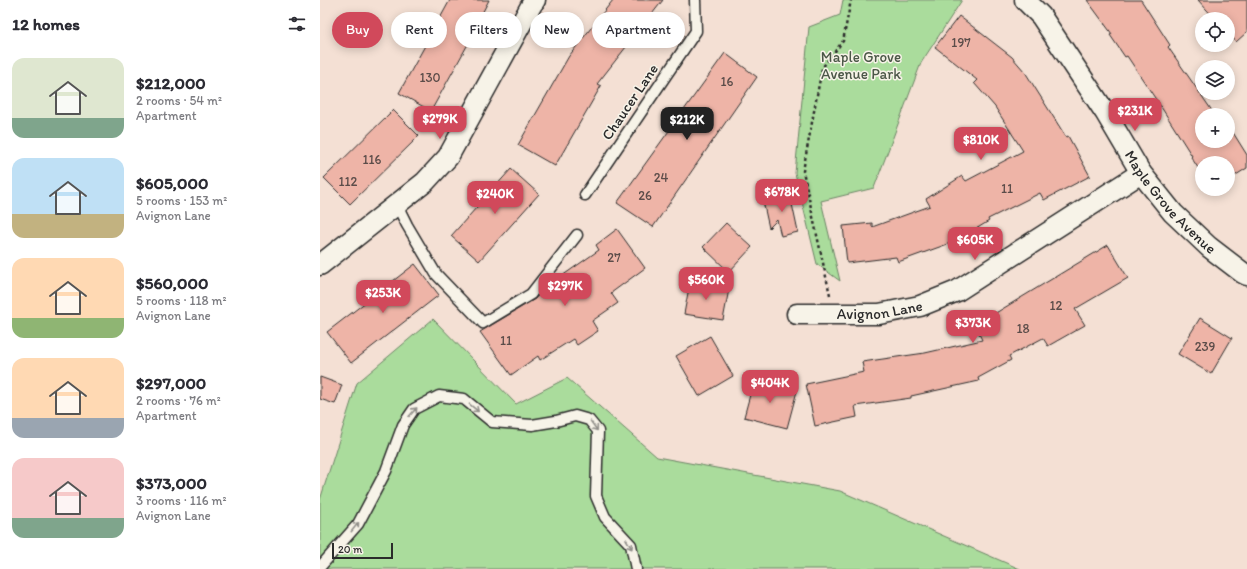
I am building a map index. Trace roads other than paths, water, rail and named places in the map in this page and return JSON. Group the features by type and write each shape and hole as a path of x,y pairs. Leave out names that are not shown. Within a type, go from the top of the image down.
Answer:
{"street":[{"path":"320,265 425,182 448,158 535,0"},
{"name":"Maple Grove Avenue","path":"1025,0 1041,16 1105,112 1141,173 1178,218 1209,247 1243,273 1247,274"},
{"name":"Avignon Lane","path":"797,314 879,314 920,306 957,291 1141,173"}],"lane":[{"name":"Chaucer Lane","path":"585,195 696,31 695,0"},
{"path":"397,205 436,274 484,323 530,294 577,235"},
{"path":"320,567 358,524 386,471 403,425 414,409 439,396 464,399 492,422 532,425 575,416 588,420 598,431 596,496 605,518 631,545 636,569"}],"park label":[{"name":"Maple Grove Avenue Park","path":"861,66"}]}
